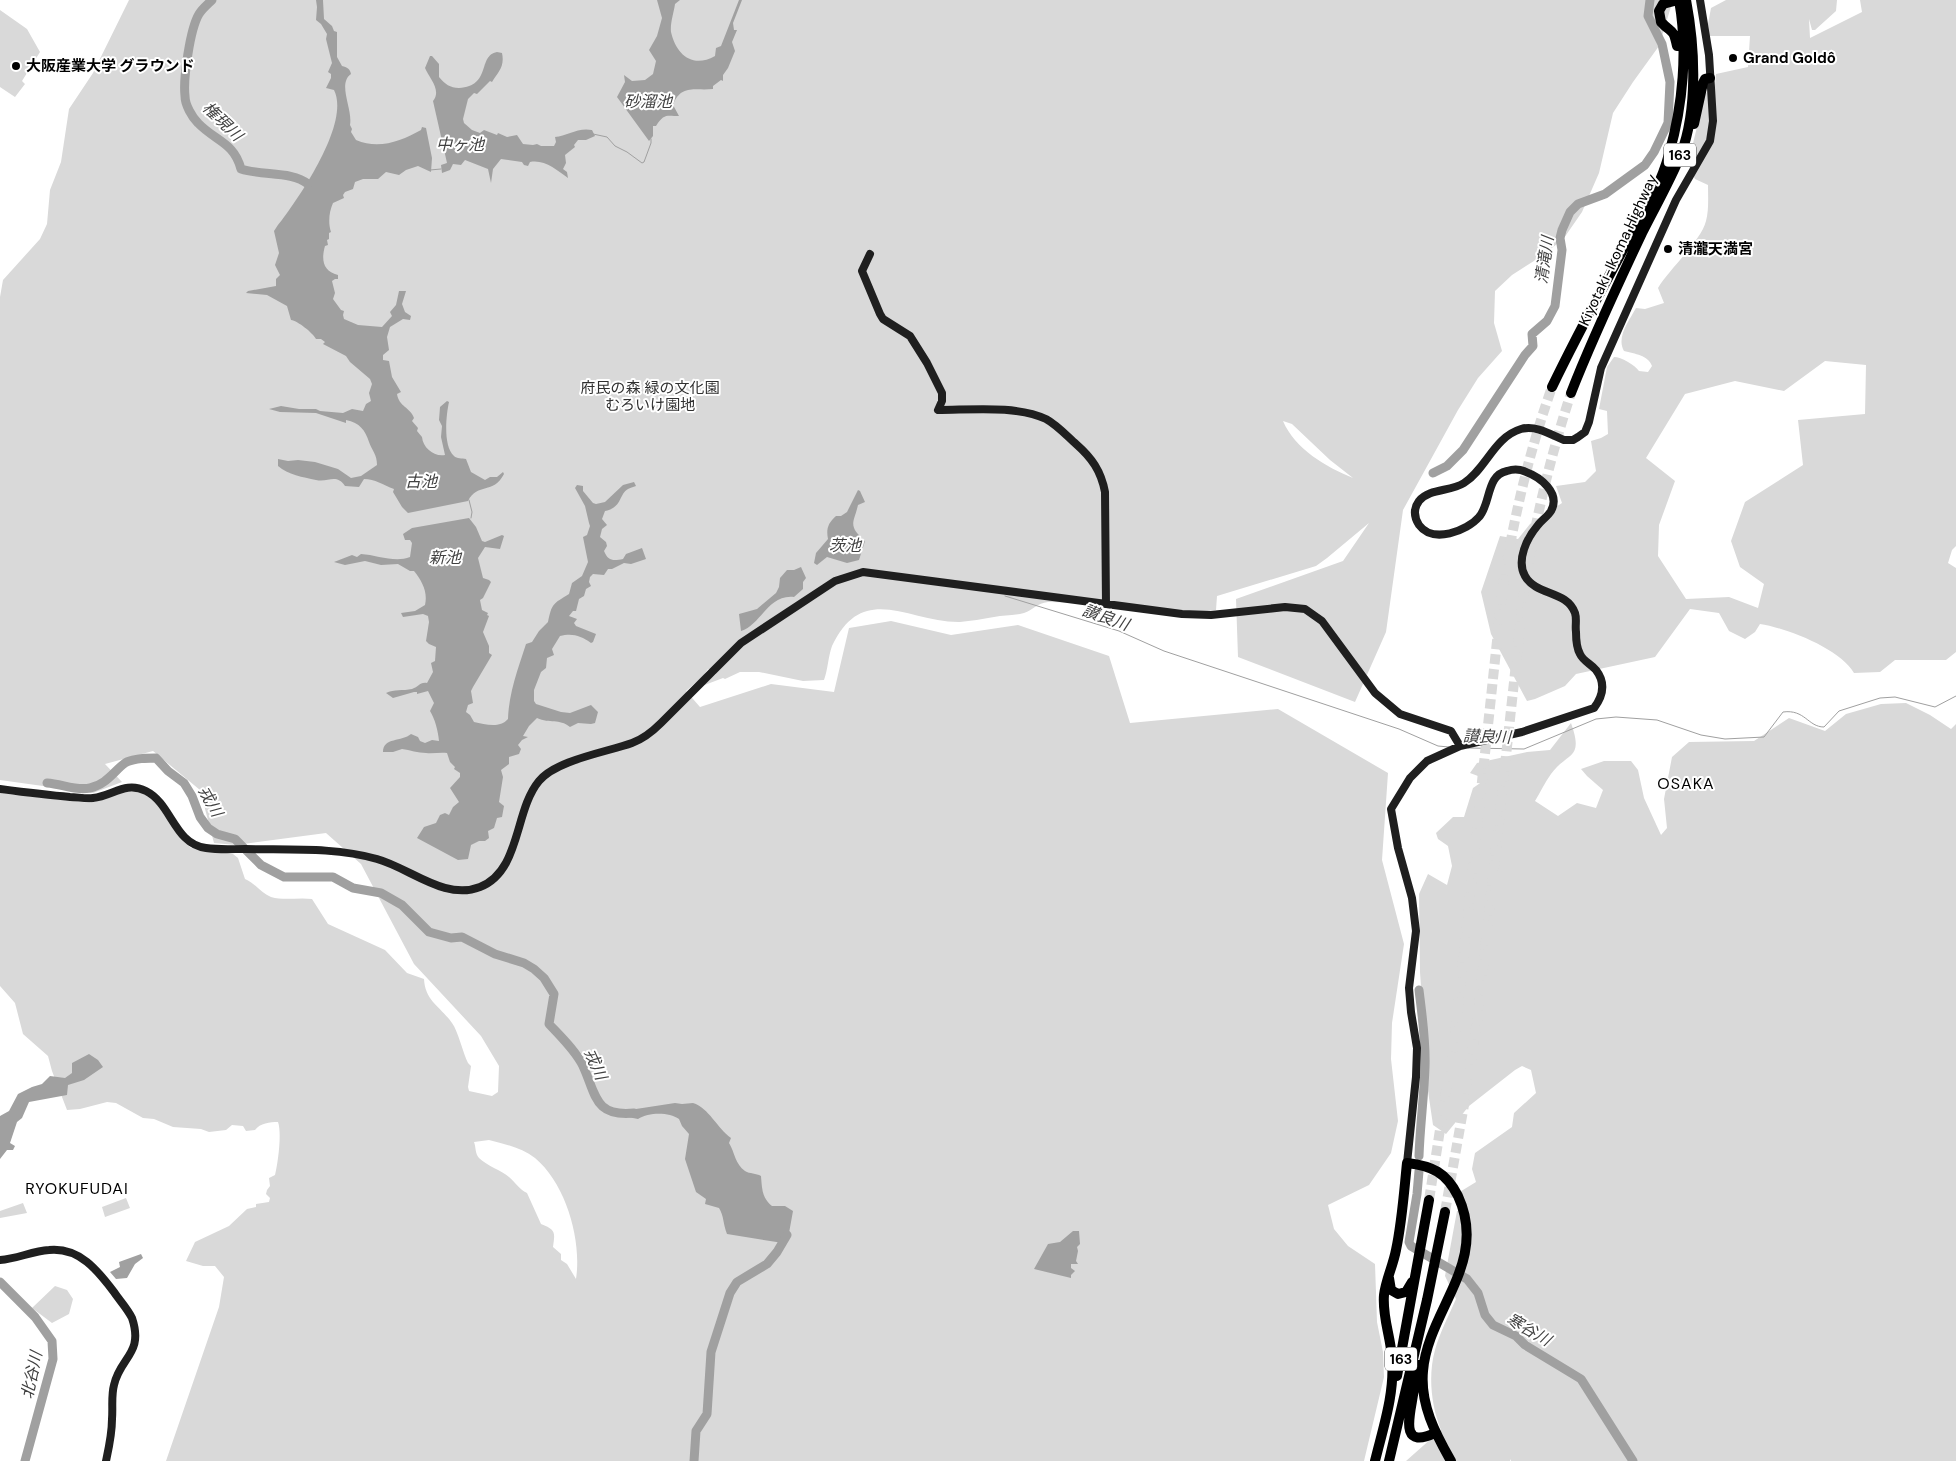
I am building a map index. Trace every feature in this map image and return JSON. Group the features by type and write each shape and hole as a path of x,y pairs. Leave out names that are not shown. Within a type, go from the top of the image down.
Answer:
{"highway":[{"path":"1679,0 1670,1 1661,8 1659,15 1663,25 1676,35 1679,51"},
{"name":"Kiyotaki-Ikoma Highway","path":"1552,387 1659,182 1669,155 1683,81 1682,26 1679,0"},
{"name":"Kiyotaki-Ikoma Highway","path":"1571,393 1612,297 1681,154 1694,83 1694,63 1686,0"},
{"path":"1670,1 1676,19 1680,103"},
{"path":"1669,28 1676,19"},
{"name":"163","path":"1668,180 1686,155 1703,83 1705,79 1710,78"},
{"name":"163","path":"1375,1461 1392,1374 1391,1346 1384,1308 1385,1285 1400,1233 1407,1163 1424,1165 1438,1171 1454,1188 1466,1226 1464,1262 1429,1343 1423,1371 1424,1401 1435,1432 1450,1461"},
{"name":"163","path":"1375,1461 1400,1363 1429,1200"},
{"name":"163","path":"1389,1461 1427,1300 1444,1212"},
{"name":"163","path":"1392,1264 1390,1286 1394,1293 1402,1294 1410,1288 1420,1252"},
{"name":"163","path":"1427,1300 1408,1425 1411,1434 1418,1438 1426,1437 1435,1432"}],"street":[{"path":"1407,1163 1416,1076 1417,1048 1409,988 1416,931 1412,898 1398,848 1391,809 1410,778 1427,761 1460,746 1522,732 1594,708 1603,692 1602,684 1595,669 1580,656 1577,646 1576,615 1572,607 1557,595 1535,587 1528,580 1522,569 1521,562 1526,544 1537,526 1551,510 1553,504 1553,494 1545,484 1527,472 1504,471 1492,484 1486,507 1476,520 1450,533 1438,536 1422,529 1415,516 1416,506 1420,499 1428,494 1464,483 1480,468 1503,440 1520,429 1538,429 1564,440 1573,440 1584,432 1592,416 1601,368 1676,200 1710,141 1712,121 1709,55 1700,0"},
{"path":"870,254 862,271 867,287 883,319 910,336 927,363 942,393 942,400 938,410 1018,412 1036,416 1047,420 1088,454 1094,462 1103,480 1105,492 1106,604"},
{"path":"0,789 93,798 120,788 135,788 157,798 183,836 200,847 217,849 317,850 356,854 388,862 444,888 469,890 487,884 503,868 528,799 541,778 558,767 633,742 648,734 741,643 835,581 854,574 874,573 1182,614 1201,615 1285,607 1305,609 1322,621 1374,693 1400,714 1451,731 1460,746"},
{"path":"0,1260 50,1249 60,1250 81,1257 94,1266 128,1309 134,1325 134,1347 130,1357 117,1375 114,1385 111,1437 106,1461"}],"green space":[{"name":"府民の森 緑の文化園 むろいけ園地","path":"129,0 1673,0 1659,46 1613,113 1599,173 1582,212 1564,238 1545,254 1512,275 1495,291 1494,323 1502,351 1478,378 1458,410 1403,510 1386,632 1355,702 1238,657 1236,599 1343,561 1369,523 1316,566 1217,596 1216,610 1189,613 1132,604 1048,602 1020,614 960,622 941,621 889,610 873,610 858,615 844,626 832,646 824,680 803,681 759,672 740,672 702,686 716,674 708,669 686,691 700,707 771,684 834,692 849,628 891,621 951,635 1018,625 1109,656 1130,723 1278,709 1388,773 1382,860 1404,944 1392,1023 1391,1059 1398,1121 1391,1153 1369,1185 1328,1205 1334,1229 1348,1246 1375,1264 1377,1322 1383,1352 1384,1377 1364,1461 166,1461 219,1307 224,1277 215,1266 203,1266 186,1261 195,1242 229,1226 247,1209 256,1207 256,1204 269,1202 270,1198 266,1194 270,1186 269,1178 275,1175 280,1140 278,1122 262,1124 255,1130 246,1131 243,1126 232,1125 226,1130 209,1132 201,1129 173,1127 154,1119 143,1118 116,1103 107,1102 80,1109 67,1110 48,1056 23,1034 15,1003 0,986 0,793 91,803 120,792 141,792 156,800 182,840 191,848 233,854 238,858 245,879 267,895 281,899 312,899 328,924 385,950 407,973 424,979 427,993 448,1017 454,1027 466,1059 471,1066 469,1091 492,1096 498,1092 499,1066 481,1036 414,964 361,864 326,833 236,845 214,843 200,790 153,751 105,764 122,782 93,793 0,780 0,297 3,280 40,239 47,224 50,190 61,162 69,109 93,73","holes":["1283,421 1292,424 1330,460 1353,478 1312,456 1295,440","489,1140 513,1147 535,1158 555,1182 563,1197 574,1230 577,1264 576,1279 567,1264 561,1260 561,1254 553,1247 553,1232 541,1224 527,1193 506,1175 482,1161 478,1156 474,1142"]},
{"path":"1726,0 1837,0 1836,11 1815,30 1812,30 1809,19 1810,38 1862,12 1860,0 1956,0 1956,546 1952,550 1948,563 1956,568 1956,652 1946,660 1895,660 1880,672 1854,673 1837,656 1798,635 1760,624 1755,632 1745,639 1729,631 1719,613 1690,609 1655,657 1576,674 1565,686 1527,701 1491,634 1481,592 1500,536 1518,539 1530,524 1562,503 1556,486 1585,482 1596,471 1591,441 1608,434 1607,411 1599,409 1607,367 1614,357 1628,362 1639,371 1648,372 1652,366 1644,357 1624,351 1622,335 1636,308 1645,309 1664,303 1658,288 1692,246 1703,229 1708,212 1708,185 1695,179 1688,164 1705,94 1715,85 1716,74 1748,67 1750,36 1709,36 1708,24 1711,8","holes":["1825,361 1866,365 1865,414 1798,420 1803,465 1745,502 1731,541 1740,567 1764,584 1758,608 1729,597 1686,599 1658,556 1659,525 1675,481 1646,458 1685,394 1735,381 1784,391"]},
{"name":"大阪産業大学 グラウンド","path":"0,10 27,29 40,52 22,81 25,84 15,97 0,87"},
{"path":"1906,703 1930,715 1951,729 1956,724 1956,1461 1511,1461 1510,1459 1510,1461 1406,1461 1441,1430 1433,1401 1431,1380 1437,1343 1456,1299 1445,1276 1457,1211 1466,1210 1458,1193 1476,1182 1472,1169 1475,1153 1512,1127 1514,1113 1536,1093 1531,1070 1522,1066 1469,1106 1446,1134 1433,1125 1428,1091 1420,972 1419,894 1428,874 1447,885 1452,866 1448,846 1438,839 1436,833 1453,817 1464,817 1473,788 1486,779 1470,773 1477,763 1527,752 1550,750 1571,723 1575,735 1575,749 1551,774 1535,801 1558,816 1577,803 1596,808 1603,790 1581,769 1604,761 1631,761 1638,770 1644,798 1661,835 1667,828 1664,799 1672,757 1689,742 1754,741 1789,718 1825,731 1846,714 1881,704"},
{"path":"126,1198 130,1208 105,1217 102,1207"},
{"path":"23,1203 27,1213 0,1218 0,1211"},
{"path":"55,1286 67,1290 73,1299 69,1314 52,1323 32,1308"}],"water":[{"name":"古池","path":"316,0 323,0 324,19 337,32 337,57 342,66 348,68 351,72 345,84 345,90 351,132 356,140 373,144 390,143 421,130 422,127 426,128 432,158 431,172 418,166 406,170 399,175 386,172 378,179 363,179 355,182 353,189 345,192 344,198 333,203 329,218 331,232 327,240 328,245 325,246 323,260 329,271 338,275 338,279 332,281 335,293 333,299 341,310 344,311 344,319 358,325 382,327 392,316 390,312 396,305 399,291 406,291 402,304 405,312 411,316 410,320 403,319 390,327 387,337 389,350 383,355 383,360 389,361 392,377 401,392 397,394 400,402 412,414 414,418 412,421 418,428 417,431 422,437 424,445 437,455 445,455 441,437 442,426 439,420 440,407 447,401 449,402 446,423 447,438 448,445 454,456 466,459 471,472 485,480 490,477 497,477 503,472 504,474 495,484 476,492 468,501 408,513 393,492 394,489 375,481 364,479 359,487 345,486 342,482 335,479 320,481 291,474 278,466 278,459 315,462 338,469 351,478 361,476 377,465 366,434 355,423 346,420 346,423 316,413 280,412 269,409 281,406 343,413 352,409 363,411 366,404 371,401 369,393 372,384 370,379 350,362 346,356 323,344 325,342 321,339 316,339 305,328 291,320 287,306 267,295 246,293 276,286 276,279 280,275 275,265 279,253 274,231 319,162 335,122 337,105 334,90 326,88 331,78 331,74 328,72 332,63 326,39 327,34 316,20"},
{"name":"砂溜池","path":"657,0 680,0 675,4 672,21 671,32 673,40 681,53 692,60 699,61 715,56 716,48 721,46 739,0 742,0 733,23 734,30 737,30 732,42 735,51 723,75 723,81 721,80 713,86 713,89 689,90 680,94 673,105 679,116 666,116 661,119 656,126 653,126 653,136 649,141 617,97 625,82 624,75 632,81 645,80 653,74 656,61 649,50 657,36 662,18"},
{"name":"中ヶ池","path":"497,52 502,53 503,58 500,69 492,82 490,81 477,94 474,93 468,99 463,119 464,123 472,130 480,133 484,130 507,137 517,135 523,144 537,144 541,146 554,146 556,142 555,137 587,129 592,130 595,136 586,140 578,140 574,145 575,147 565,155 566,163 563,169 567,172 568,178 540,162 530,162 528,166 522,162 501,159 493,169 491,183 488,169 465,160 461,165 453,164 450,170 442,173 441,165 447,163 433,101 436,93 434,84 425,68 430,56 439,64 439,77 446,84 459,88 476,82 487,59"},
{"name":"新池","path":"634,482 636,486 625,491 614,507 605,511 602,519 607,525 602,529 600,537 606,542 607,546 604,551 611,560 623,559 626,554 642,548 646,559 631,564 624,563 608,569 604,575 593,574 590,577 589,582 591,586 586,589 584,596 579,599 576,611 573,611 569,616 577,619 574,623 576,626 596,634 593,642 591,643 573,635 560,636 552,649 554,655 547,658 546,668 541,672 534,690 534,701 536,704 561,712 570,713 591,705 598,712 595,723 578,723 570,727 566,724 537,718 529,726 523,736 528,737 518,745 521,749 519,754 509,757 509,764 501,770 503,777 499,802 504,806 502,817 497,818 494,828 488,831 489,838 471,845 468,859 458,860 417,838 424,827 436,823 440,815 445,813 449,815 453,807 459,802 450,788 460,777 460,773 454,769 455,767 450,762 447,753 423,753 402,749 393,752 383,752 384,747 389,742 411,734 425,743 432,740 439,741 436,725 430,711 434,703 428,691 417,694 417,692 414,692 393,698 386,693 412,689 422,683 427,683 433,672 431,663 435,661 436,647 426,641 428,616 423,614 403,617 401,613 415,611 425,605 424,587 414,571 410,571 398,564 381,565 365,561 345,565 334,562 352,555 357,557 361,554 404,559 410,557 412,543 410,540 405,540 403,534 412,528 469,518 476,527 482,541 485,542 502,535 504,536 500,549 485,547 478,558 483,578 491,582 483,598 480,600 482,610 488,613 487,615 489,616 483,632 489,646 489,653 492,655 471,691 473,703 468,705 466,712 474,722 492,725 500,724 508,719 512,690 526,644 532,642 548,622 554,605 569,594 572,583 582,576 588,562 583,537 587,535 590,526 585,506 575,488 577,485 583,486 583,491 596,504 605,502 623,485"},
{"name":"茨池","path":"858,490 865,502 858,505 853,524 859,536 865,541 859,560 847,563 827,557 817,565 814,563 816,553 828,539 829,524 836,516 841,516 847,512"},
{"path":"801,567 806,578 803,582 803,589 794,597 785,597 778,600 754,623 741,631 739,614 757,609 776,593 780,578 787,570"},
{"path":"89,1054 98,1060 103,1067 84,1080 68,1085 67,1095 29,1102 22,1118 17,1122 10,1143 15,1146 13,1150 7,1150 0,1159 0,1116 9,1111 18,1094 42,1084 50,1076 65,1078 72,1073 72,1063"},
{"path":"675,1103 693,1103 704,1109 731,1138 729,1143 737,1162 742,1168 747,1172 761,1176 763,1193 766,1200 772,1206 785,1206 793,1211 789,1233 783,1243 727,1234 719,1208 705,1204 706,1199 696,1192 685,1159 689,1134 679,1119 670,1115 659,1114 648,1115 638,1119 623,1116 623,1111"},
{"path":"1073,1231 1079,1231 1080,1244 1077,1247 1076,1261 1078,1264 1071,1264 1071,1268 1075,1271 1071,1278 1034,1269 1048,1244 1060,1242"},
{"path":"141,1254 143,1258 135,1264 127,1278 116,1279 110,1272 120,1267 119,1262"}],"waterway":[{"name":"権現川","path":"212,0 199,14 190,42 185,88 185,99 189,111 204,129 229,147 238,160 241,169 286,175 308,184"},
{"name":"清滝川","path":"1433,473 1447,466 1463,450 1525,355 1533,346 1532,334 1547,321 1555,306 1562,250 1560,238 1570,212 1578,204 1605,194 1645,165 1654,152 1668,123 1670,82 1662,44 1648,16 1650,0"},
{"path":"593,134 607,137 615,146 642,163 644,162 651,139"},
{"path":"430,170 441,169"},
{"path":"469,500 472,512 471,518"},
{"name":"讃良川","path":"1005,596 1119,631 1164,651 1399,729 1438,746 1449,747"},
{"name":"讃良川","path":"1468,748 1524,749 1596,719 1616,717 1657,720 1701,735 1725,739 1764,737 1783,712 1796,713 1814,724 1824,727 1839,711 1880,698 1895,697 1935,707 1956,696"},
{"name":"戎川","path":"47,783 79,789 90,788 105,781 128,761 156,758 168,771 184,783 192,796 200,817 208,828 217,834 235,839 261,865 284,877 333,877 353,888 381,893 402,905 429,932 451,938 462,937 495,954 524,963 544,978 554,994 549,1024 580,1060 598,1102 611,1111 634,1113"},
{"name":"寒谷川","path":"1419,990 1424,1028 1425,1057 1419,1156"},
{"name":"寒谷川","path":"1419,1171 1409,1242 1411,1246 1467,1279 1478,1293 1485,1315 1493,1325 1516,1336 1525,1345 1581,1379 1633,1461"},
{"name":"戎川","path":"694,1461 696,1431 707,1414 711,1352 730,1293 737,1282 767,1264 787,1235"},
{"name":"北谷川","path":"0,1282 35,1317 52,1341 53,1359 25,1461"}],"tunnel":[{"path":"1429,1200 1455,1034 1503,585 1523,485 1552,387"},
{"path":"1445,1212 1478,1014 1523,599 1542,495 1571,393"}],"place":[{"name":"Grand Goldô","path":"1733,58"},
{"name":"大阪産業大学 グラウンド","path":"16,66"},
{"name":"清瀧天満宮","path":"1668,249"}],"district":[{"name":"OSAKA","path":"1686,783"},
{"name":"RYOKUFUDAI","path":"77,1188"}]}
